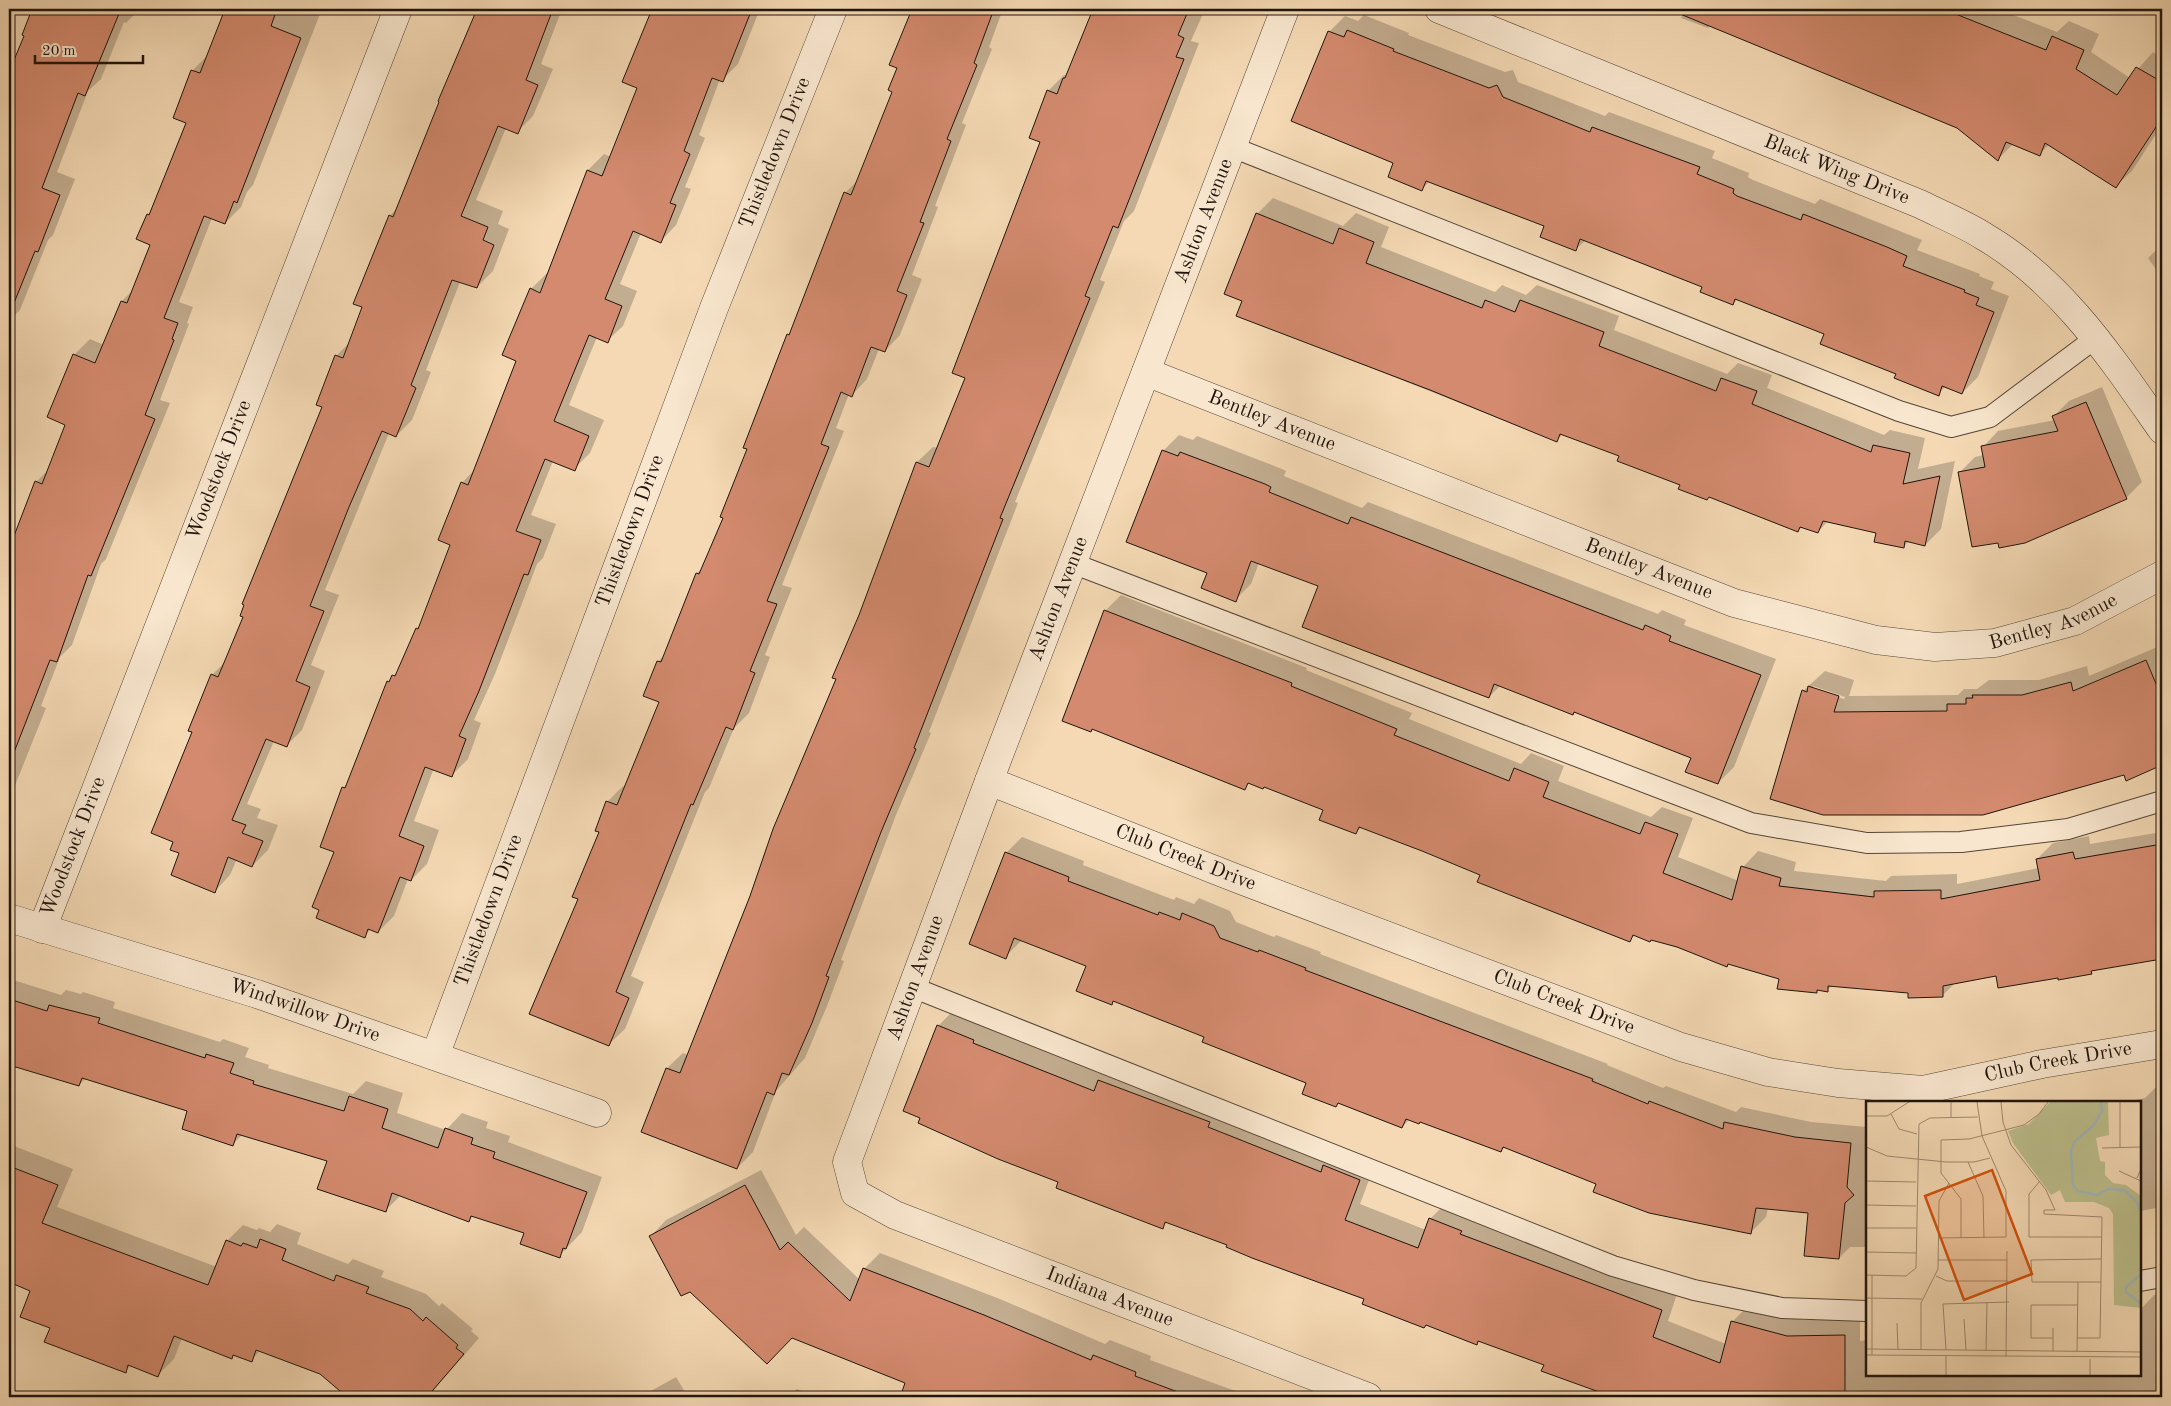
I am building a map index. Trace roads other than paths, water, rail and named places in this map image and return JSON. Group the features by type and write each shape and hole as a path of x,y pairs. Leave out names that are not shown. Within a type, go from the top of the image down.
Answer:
{"street":[{"name":"Woodstock Drive","path":"42,930 398,9"},
{"name":"Thistledown Drive","path":"435,1056 714,308 833,9"},
{"name":"Ashton Avenue","path":"855,1193 847,1162 989,781 1285,9"},
{"name":"Black Wing Drive","path":"1439,9 1920,204 1986,237 2044,280 2097,337 2162,430"},
{"name":"Bentley Avenue","path":"1146,372 1734,603 1876,640 1935,647 1995,644 2075,621 2162,575"},
{"name":"Club Creek Drive","path":"989,781 1238,879 1681,1047 1768,1072 1838,1083 1923,1090 2042,1064 2162,1044"},
{"name":"Windwillow Drive","path":"9,918 42,930 257,994 597,1113"},
{"name":"Indiana Avenue","path":"855,1193 895,1215 1368,1397"}],"lane":[{"path":"1232,147 1899,412 1951,427 1990,417 2097,337"},
{"path":"1072,563 1751,823 1867,842 1961,842 2068,828 2162,801"},
{"path":"912,987 1613,1266 1694,1290 1782,1308 1866,1311"},
{"path":"2141,1280 2162,1277"}]}
